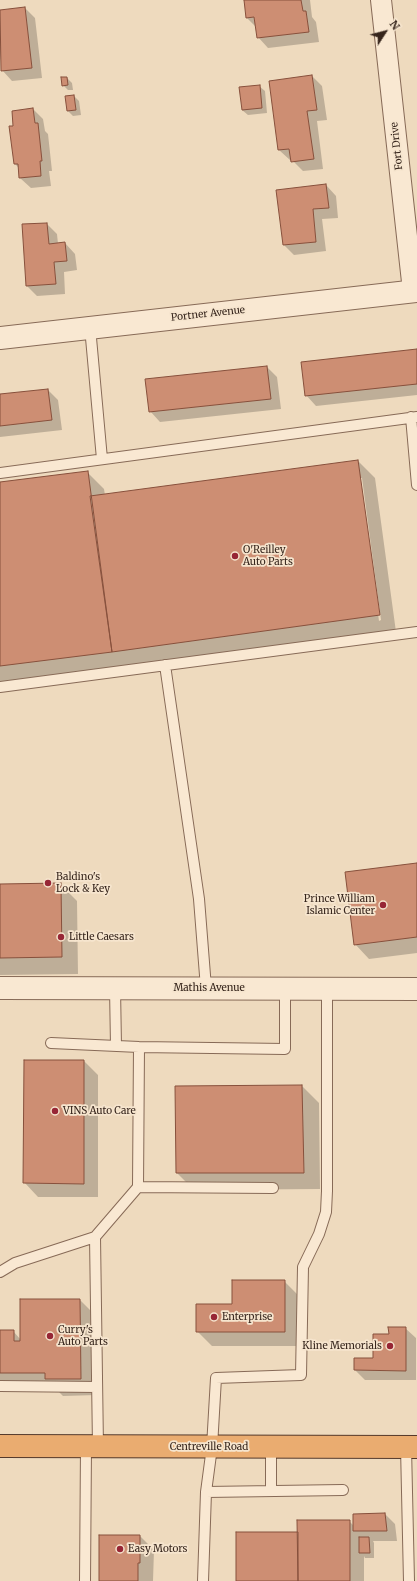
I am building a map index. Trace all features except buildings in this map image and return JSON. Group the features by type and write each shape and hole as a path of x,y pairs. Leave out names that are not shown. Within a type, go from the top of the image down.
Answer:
{"highway":[{"name":"Centreville Road","path":"0,1446 411,1447"}],"street":[{"name":"Fort Drive","path":"381,0 415,291"},
{"name":"Portner Avenue","path":"0,338 415,291"},
{"name":"Mathis Avenue","path":"0,988 417,989"}],"lane":[{"path":"90,327 102,459"},
{"path":"0,472 414,417 417,485"},
{"path":"0,687 417,632"},
{"path":"165,665 199,899 206,988"},
{"path":"115,988 116,1046"},
{"path":"51,1043 140,1047 285,1049 285,989"},
{"path":"203,1581 206,1492 212,1447 216,1378 301,1375 303,1267 319,1234 326,1212 326,989"},
{"path":"0,1272 15,1263 95,1237 138,1187 140,1047"},
{"path":"138,1187 273,1188"},
{"path":"85,1581 92,1447 98,1387 95,1237"},
{"path":"0,1386 98,1387"},
{"path":"271,1447 271,1491"},
{"path":"409,1581 411,1447"},
{"path":"206,1492 343,1490"}],"place":[{"name":"O'Reilley Auto Parts","path":"235,556"},
{"name":"Baldino's Lock & Key","path":"48,883"},
{"name":"Prince William Islamic Center","path":"383,905"},
{"name":"Little Caesars","path":"61,937"},
{"name":"VINS Auto Care","path":"55,1111"},
{"name":"Enterprise","path":"214,1317"},
{"name":"Curry's Auto Parts","path":"50,1336"},
{"name":"Kline Memorials","path":"390,1346"},
{"name":"Easy Motors","path":"120,1549"}]}
